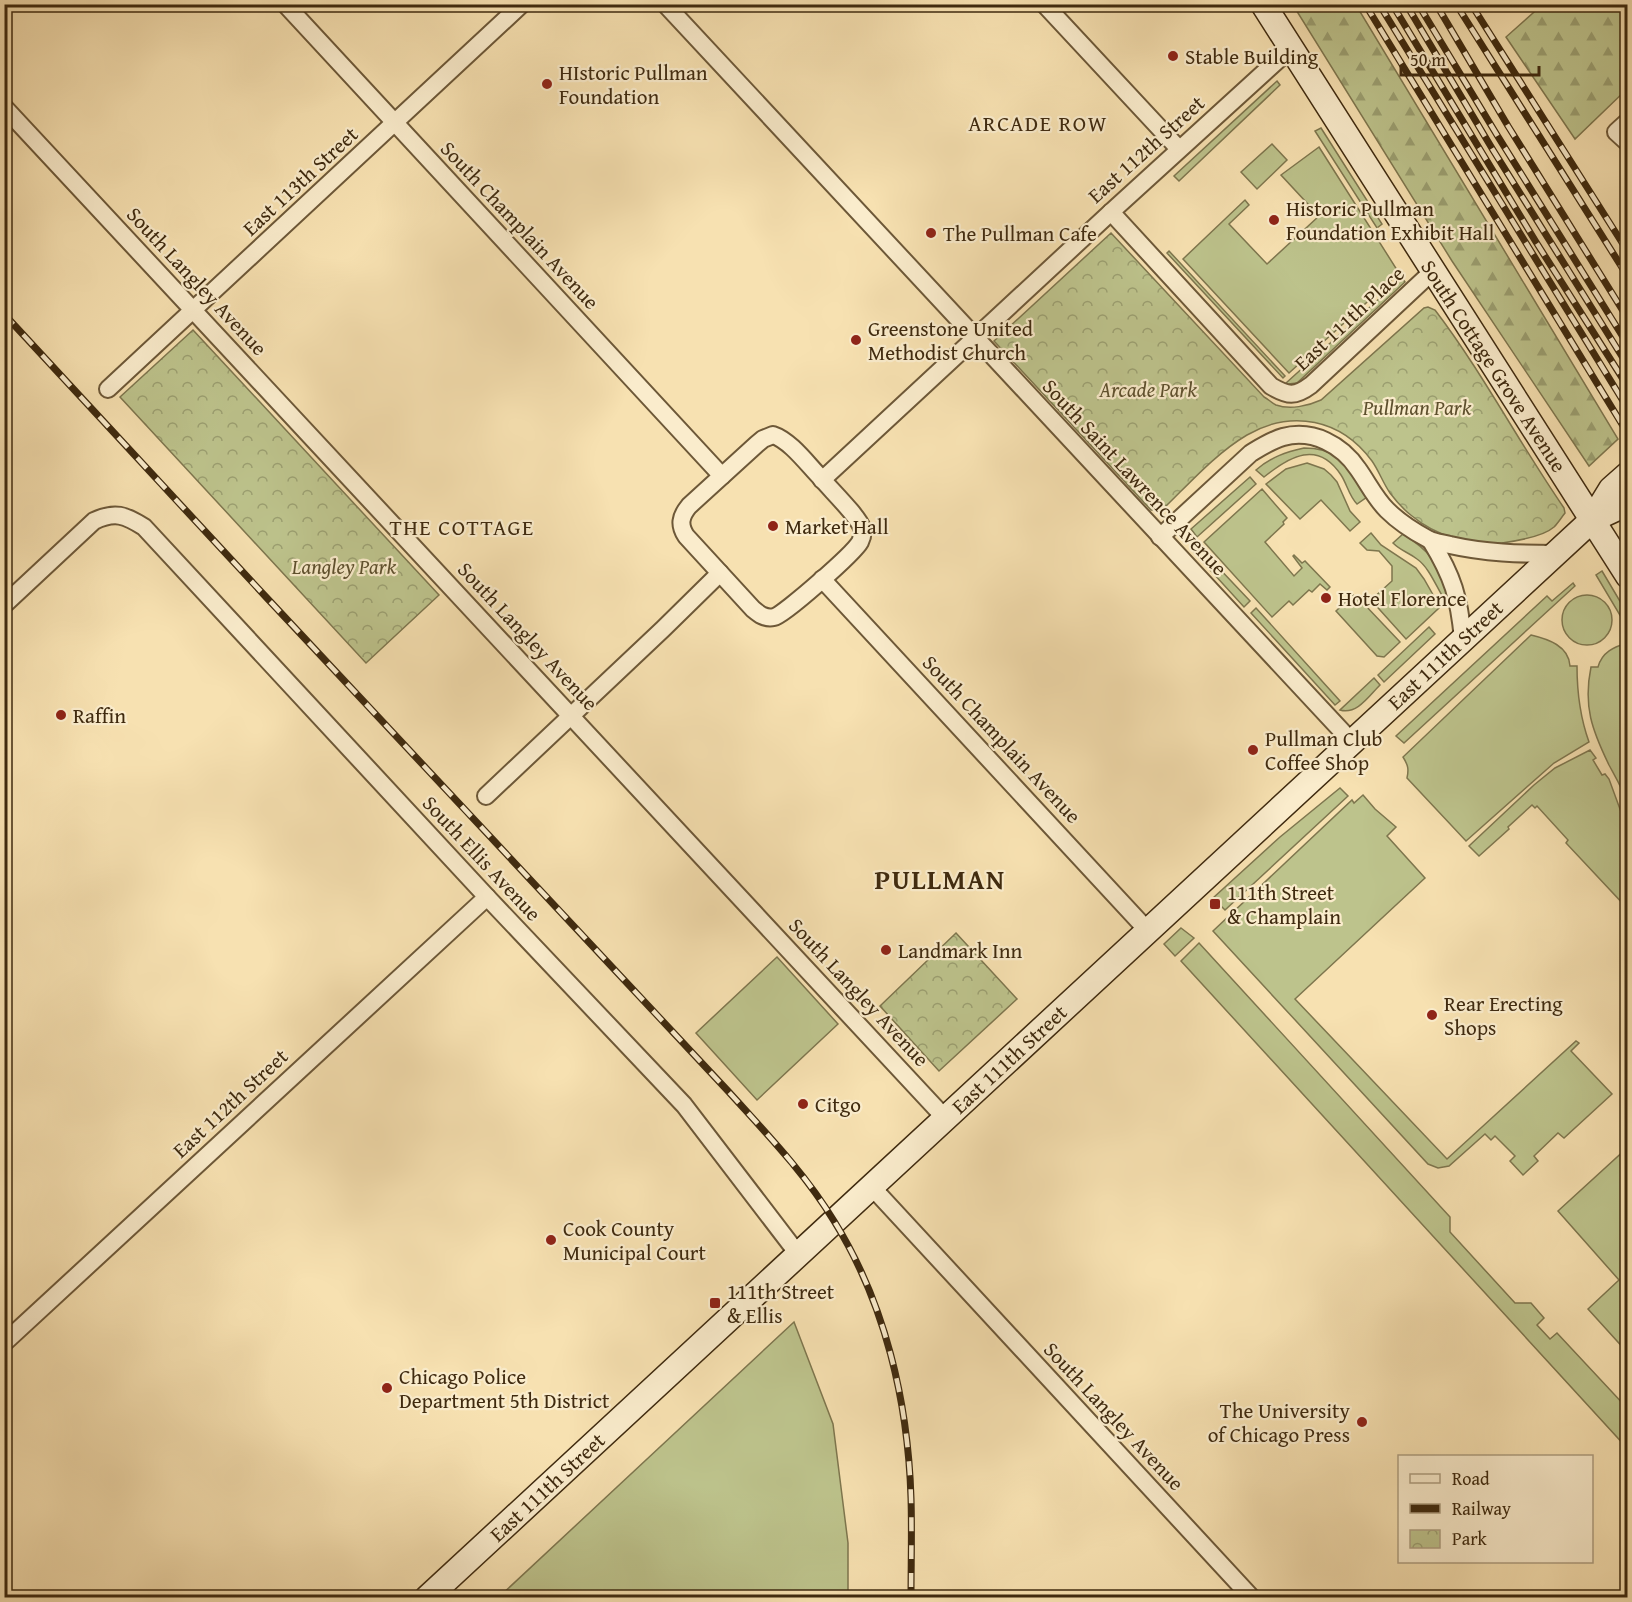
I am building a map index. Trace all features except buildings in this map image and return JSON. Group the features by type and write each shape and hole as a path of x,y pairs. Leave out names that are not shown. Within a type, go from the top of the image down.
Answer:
{"main road":[{"name":"South Cottage Grove Avenue","path":"1263,4 1628,576"},
{"name":"East 111th Street","path":"427,1598 1592,520 1611,489 1628,474"},
{"name":"East 111th Street","path":"1592,520 1622,506 1628,500"}],"street":[{"name":"South Champlain Avenue","path":"285,4 722,476"},
{"name":"East 113th Street","path":"108,389 522,4"},
{"name":"South Saint Lawrence Avenue","path":"665,4 1352,742"},
{"path":"1044,4 1179,149"},
{"name":"East 112th Street","path":"822,480 1110,212 1290,49"},
{"name":"South Langley Avenue","path":"4,107 945,1118"},
{"name":"East 111th Place","path":"1110,212 1271,386 1292,394 1311,385 1433,271"},
{"path":"1160,537 1251,453 1282,437 1298,434 1318,437 1348,455 1386,509 1405,526 1431,541 1466,549 1508,554 1555,554"},
{"path":"773,435 791,446 822,480 855,517 862,528 861,541 782,614 770,618 753,609 686,536 681,527 682,516 689,507 763,439 773,435"},
{"name":"South Ellis Avenue","path":"4,605 94,521 115,514 129,518 144,527 487,897 684,1105 798,1254"},
{"path":"1431,541 1446,565 1456,592 1463,639"},
{"path":"486,796 720,573"},
{"name":"South Champlain Avenue","path":"822,579 1148,931"},
{"name":"East 112th Street","path":"4,1343 487,897"},
{"name":"South Langley Avenue","path":"871,1186 1252,1598"}],"green space":[{"path":"1293,5 1356,5 1618,439 1589,466 1452,261"},
{"path":"1542,5 1627,5 1627,89 1575,139 1506,37"},
{"path":"1277,81 1280,85 1179,181 1174,176"},
{"path":"1321,128 1382,224 1377,228 1315,131"},
{"path":"1272,144 1287,160 1257,189 1241,172"},
{"path":"1319,147 1399,273 1289,373 1183,259 1245,200 1249,205 1229,224 1267,264 1319,216 1281,175"},
{"path":"1111,233 1264,397 1276,405 1299,407 1321,400 1424,308 1435,310 1485,383 1565,513 1549,530 1522,540 1490,544 1454,538 1421,523 1406,511 1390,493 1372,461 1346,436 1331,427 1315,422 1298,421 1281,422 1247,435 1213,460 1162,510 1151,510 994,341"},
{"path":"1169,251 1285,376 1283,378 1167,253"},
{"path":"1402,278 1405,282 1297,383 1286,383"},
{"name":"Langley Park","path":"193,330 439,595 366,663 120,397"},
{"path":"1304,448 1317,449 1336,456 1343,462 1367,497 1357,504 1341,475 1332,464 1313,455 1294,458 1264,477 1256,470 1279,456"},
{"path":"1307,463 1324,469 1337,482 1350,511 1360,522 1350,531 1321,500 1300,519 1266,484 1286,469"},
{"path":"1250,477 1256,484 1197,537 1191,529"},
{"path":"1262,489 1287,518 1284,524 1265,542 1294,576 1302,568 1294,555 1302,563 1305,561 1330,587 1327,590 1320,584 1312,592 1309,590 1293,605 1289,601 1272,617 1204,542"},
{"path":"1371,533 1381,545 1416,568 1440,607 1406,639 1371,600 1392,581 1392,566 1379,551 1367,550 1360,543"},
{"path":"1403,534 1429,554 1434,561 1450,598 1446,602 1422,563 1393,543"},
{"path":"1197,545 1250,601 1244,607 1192,550"},
{"path":"1602,571 1627,613 1627,620 1624,622 1596,575"},
{"path":"1573,583 1575,586 1404,743 1396,736 1547,596 1552,601"},
{"path":"1353,595 1400,642 1384,657 1377,656 1336,611"},
{"path":"1582,595 1592,595 1605,602 1612,615 1612,625 1605,638 1592,645 1582,645 1573,641 1566,634 1562,625 1562,615 1566,606 1573,599"},
{"path":"1256,608 1340,701 1335,705 1251,613"},
{"path":"1429,627 1435,634 1384,682 1378,675"},
{"path":"1531,635 1562,648 1569,659 1570,666 1577,666 1580,705 1589,742 1554,763 1466,841 1407,778 1408,767 1403,757"},
{"path":"1628,643 1627,803 1594,729 1588,694 1591,667 1598,667 1613,648"},
{"path":"1374,678 1380,685 1367,699 1352,710 1340,710"},
{"path":"1590,750 1596,758 1593,760 1602,775 1605,774 1609,779 1624,820 1621,820 1625,833 1627,833 1627,908 1566,843 1568,840 1537,806 1535,808 1532,805 1479,856 1469,846 1555,768"},
{"path":"1340,788 1348,796 1225,910 1213,898 1280,837"},
{"path":"1363,795 1396,827 1387,836 1425,878 1295,999 1447,1159 1576,1041 1579,1043 1571,1051 1612,1094 1564,1138 1558,1133 1534,1156 1538,1161 1523,1175 1510,1161 1515,1156 1495,1136 1491,1140 1485,1134 1449,1166 1438,1168 1428,1164 1213,931 1352,800 1354,803"},
{"path":"1181,928 1194,938 1175,956 1164,944"},
{"path":"956,933 1017,999 939,1071 880,1006"},
{"path":"1199,943 1450,1217 1450,1232 1515,1303 1531,1303 1544,1318 1537,1325 1550,1339 1557,1333 1627,1408 1627,1448 1181,961"},
{"path":"777,957 838,1024 757,1100 696,1033"},
{"path":"1627,1148 1627,1352 1588,1309 1619,1280 1558,1211"},
{"path":"794,1322 833,1424 848,1543 848,1597 499,1597"}],"railway":[{"path":"1365,4 1628,434"},
{"path":"1379,4 1628,409"},
{"path":"1392,4 1536,242 1628,387"},
{"path":"1406,4 1493,150 1628,366"},
{"path":"1418,4 1628,345"},
{"path":"1436,4 1508,126 1628,319"},
{"path":"1456,4 1628,277"},
{"path":"1471,4 1628,252"},
{"path":"4,314 728,1091 784,1153 823,1203 852,1252 867,1285 880,1319 899,1389 909,1462 911,1598"}],"place":[{"name":"Stable Building","path":"1173,56"},
{"name":"HIstoric Pullman Foundation","path":"547,84"},
{"name":"Historic Pullman Foundation Exhibit Hall","path":"1274,220"},
{"name":"The Pullman Cafe","path":"931,233"},
{"name":"Greenstone United Methodist Church","path":"856,340"},
{"name":"Market Hall","path":"773,526"},
{"name":"Hotel Florence","path":"1326,598"},
{"name":"Raffin","path":"61,715"},
{"name":"Pullman Club Coffee Shop","path":"1253,750"},
{"name":"111th Street & Champlain","path":"1215,904"},
{"name":"Landmark Inn","path":"886,950"},
{"name":"Rear Erecting Shops","path":"1432,1015"},
{"name":"Citgo","path":"803,1104"},
{"name":"Cook County Municipal Court","path":"551,1240"},
{"name":"111th Street & Ellis","path":"715,1303"},
{"name":"Chicago Police Department 5th District","path":"387,1388"},
{"name":"The University of Chicago Press","path":"1362,1422"}],"district":[{"name":"ARCADE ROW","path":"1038,123"},
{"name":"THE COTTAGE","path":"462,527"},
{"name":"PULLMAN","path":"940,879"}],"park label":[{"name":"Arcade Park","path":"1148,389"},
{"name":"Pullman Park","path":"1417,407"}]}
